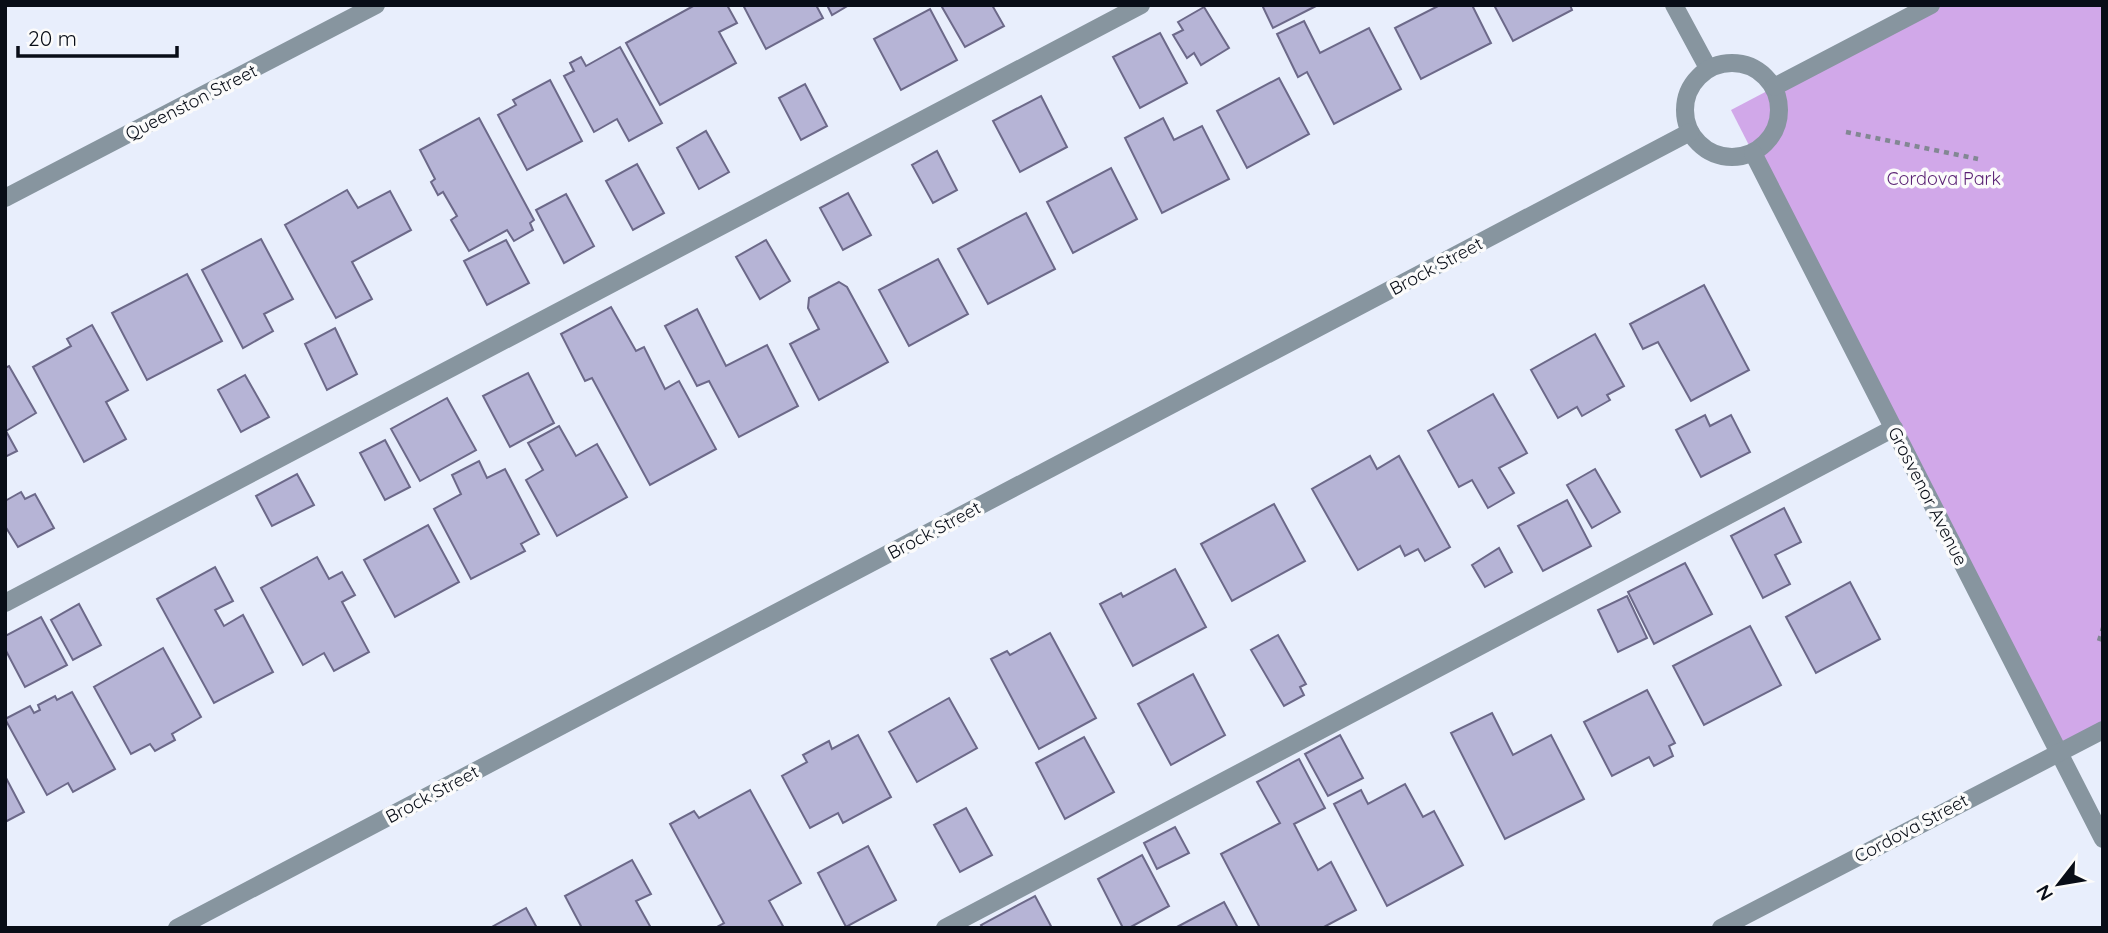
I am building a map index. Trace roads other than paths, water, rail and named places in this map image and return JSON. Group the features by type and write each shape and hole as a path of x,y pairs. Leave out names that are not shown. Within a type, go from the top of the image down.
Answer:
{"street":[{"name":"Queenston Street","path":"5,198 376,5"},
{"path":"5,603 1141,5"},
{"path":"1674,5 1709,68"},
{"path":"1774,87 1931,5"},
{"path":"1738,62 1753,66 1774,87 1779,102 1779,117 1774,132 1765,144 1753,153 1724,157 1710,152 1690,132 1685,118 1687,96 1697,77 1709,68 1738,62"},
{"name":"Brock Street","path":"177,928 1690,132"},
{"name":"Grosvenor Avenue","path":"1753,153 2103,839"},
{"path":"945,928 1894,428"},
{"name":"Cordova Street","path":"1721,928 2103,730"}],"park label":[{"name":"Cordova Park","path":"1944,178"}]}
